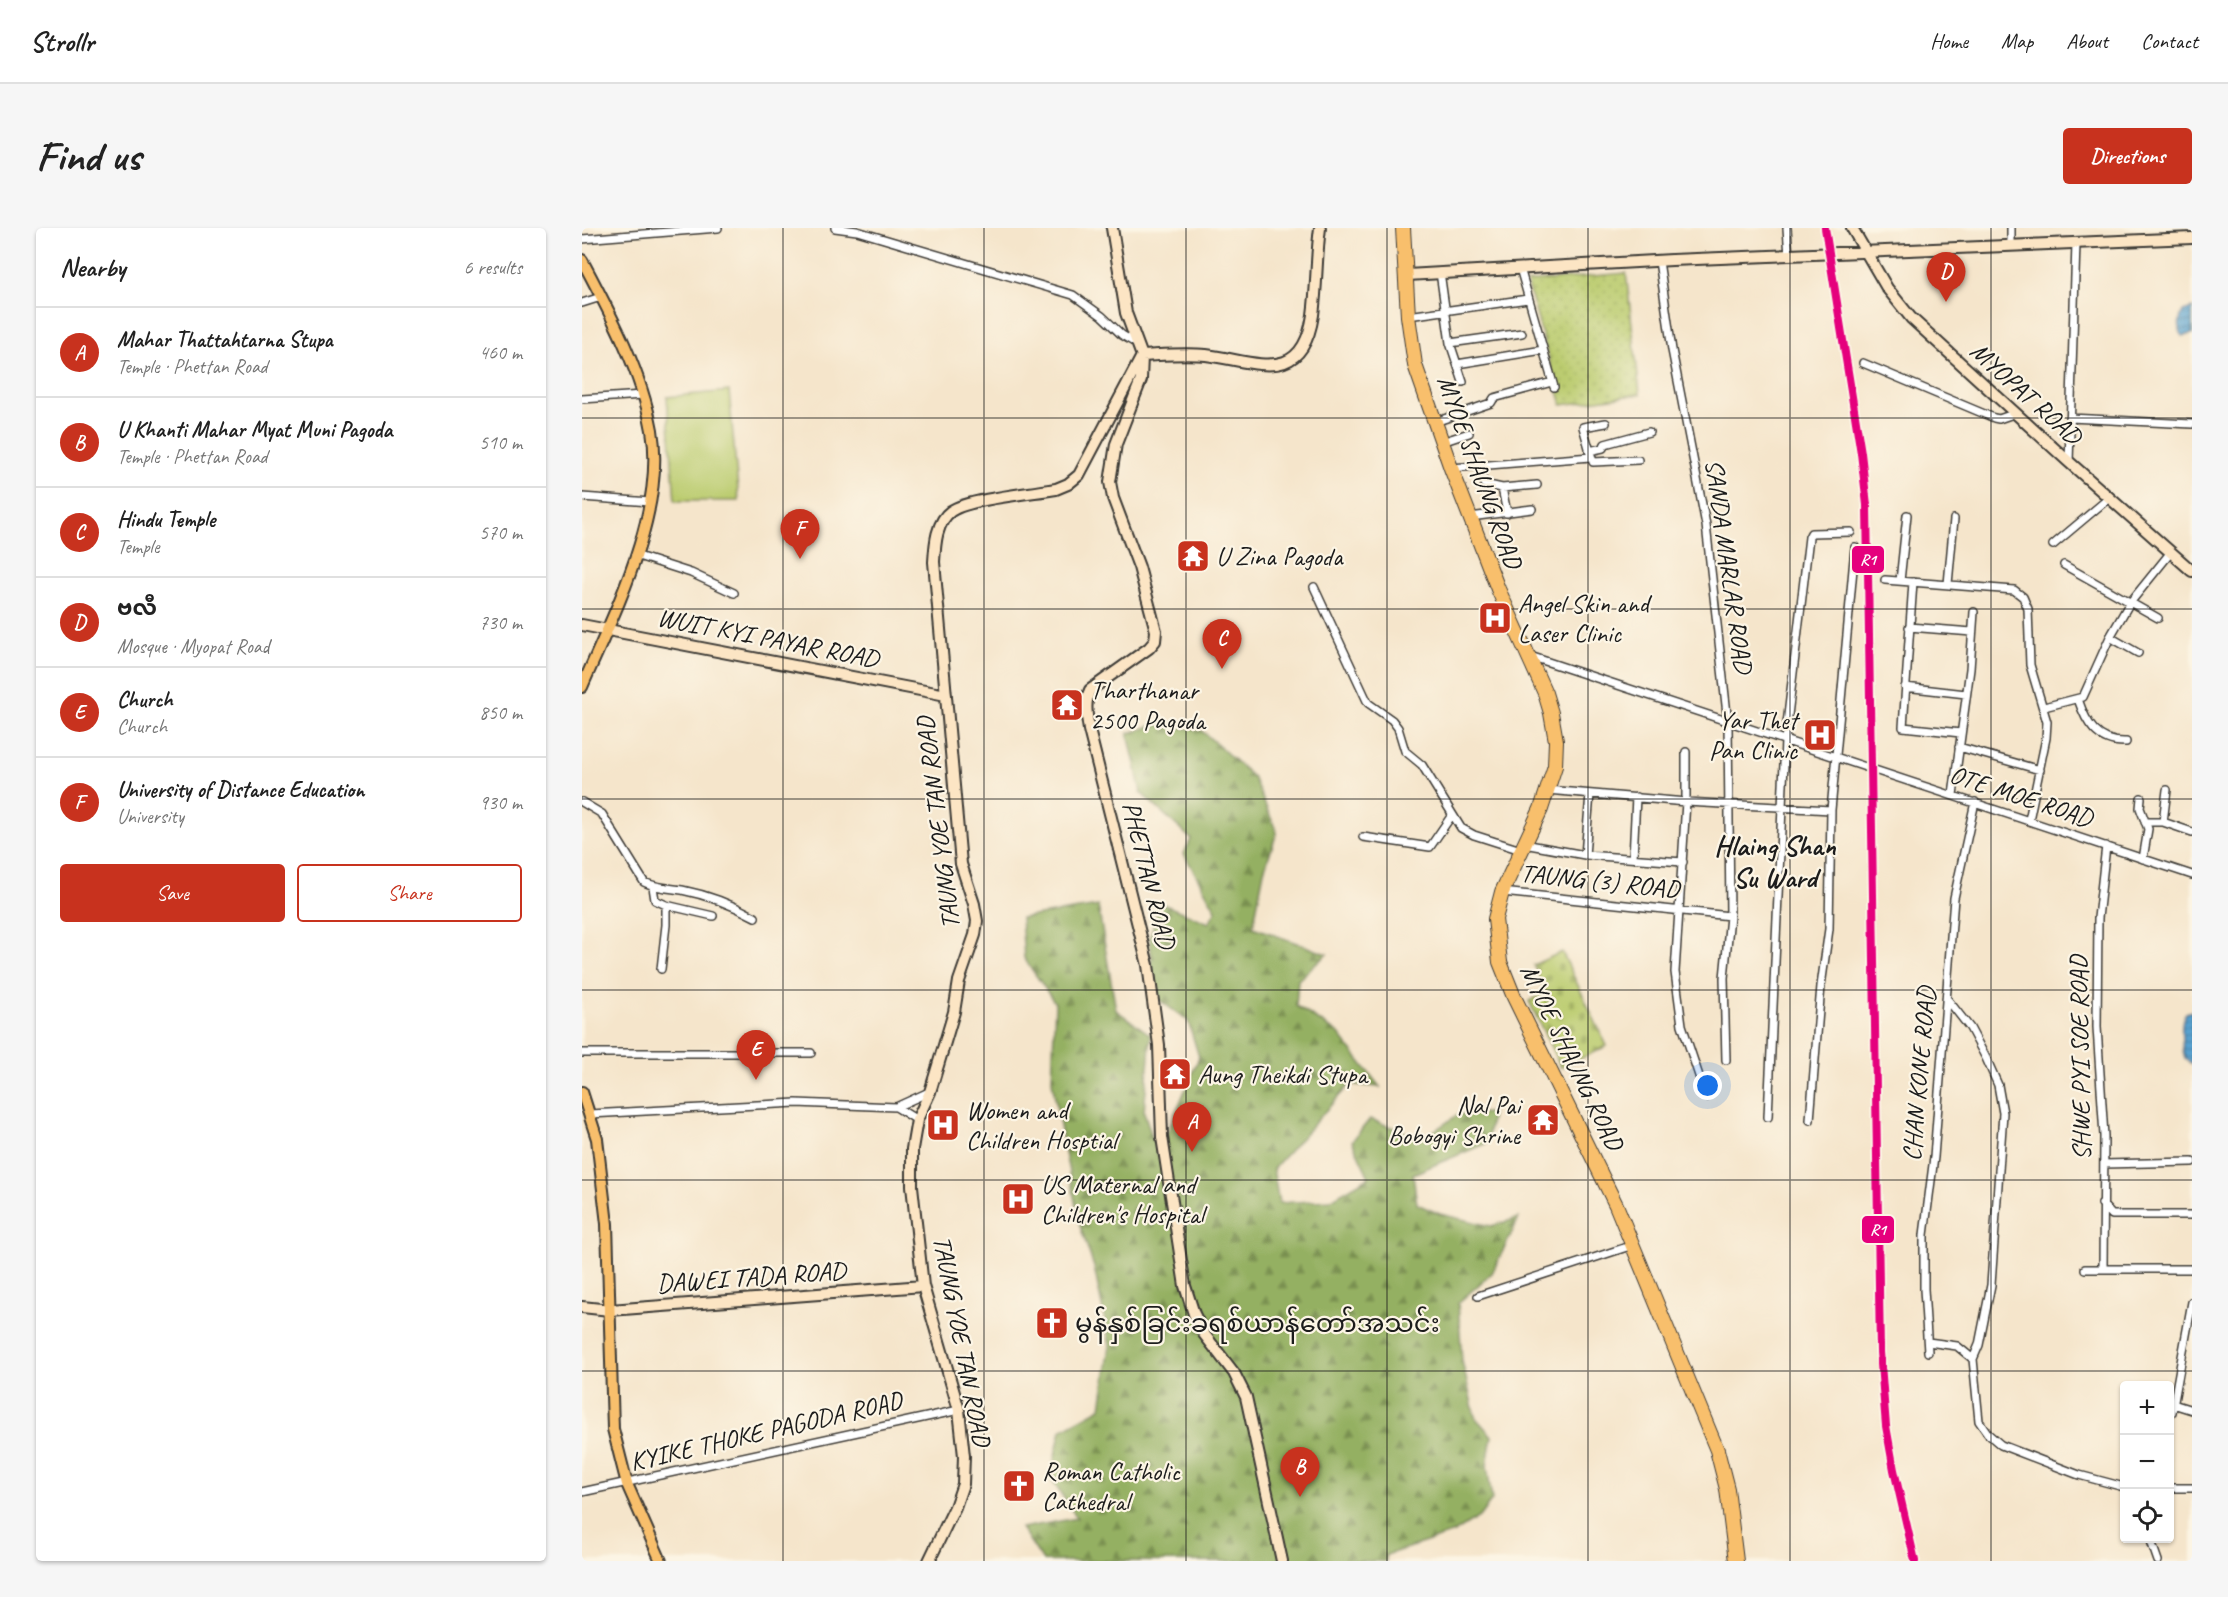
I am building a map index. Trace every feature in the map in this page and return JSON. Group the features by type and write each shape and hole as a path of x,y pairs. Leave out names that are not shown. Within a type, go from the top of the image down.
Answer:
{"highway":[{"name":"MYOE SHAUNG ROAD","path":"1403,228 1408,316 1415,365 1451,468 1498,589 1551,713 1556,741 1555,766 1535,824 1502,892 1495,929 1500,962 1514,997 1607,1186 1717,1450 1727,1489 1736,1561"}],"main road":[{"path":"582,260 618,332 643,395 652,430 654,453 650,502 635,555 621,599 582,687"},
{"path":"582,1092 597,1139 607,1224 613,1429 627,1484 661,1561"}],"street":[{"path":"582,240 718,228"},
{"path":"835,228 857,231 1072,295 1102,316 1122,335 1137,344"},
{"name":"PHETTAN ROAD","path":"1112,228 1126,313 1142,356 1141,380 1116,444 1110,482 1113,498 1139,567 1156,631 1155,641 1149,648 1090,690 1086,698 1086,709 1089,730 1148,965 1159,1045 1162,1137 1185,1286 1194,1314 1204,1334 1234,1372 1246,1398 1282,1561"},
{"path":"1142,356 1191,354 1275,365 1290,360 1308,336 1313,315 1320,228"},
{"path":"1787,228 1790,255"},
{"name":"MYOPAT ROAD","path":"1852,228 1887,288 1911,318 2192,571"},
{"path":"2011,228 2011,245"},
{"path":"1407,275 1659,261 2192,238"},
{"path":"2069,462 2076,244"},
{"name":"SANDA MARLAR ROAD","path":"1659,261 1672,350 1706,525 1728,723 1731,804 1730,916 1725,978 1726,1060"},
{"path":"1435,422 1491,403 1494,398 1553,385 1520,268"},
{"path":"1440,272 1450,343 1463,382"},
{"path":"582,303 601,297"},
{"path":"1408,316 1528,299"},
{"path":"1450,343 1522,333"},
{"path":"1457,364 1543,350"},
{"name":"TAUNG YOE TAN ROAD","path":"928,1561 955,1507 963,1484 964,1456 958,1410 923,1286 912,1186 912,1149 917,1120 930,1092 954,1012 959,981 975,935 977,921 961,864 934,562 935,541 941,524 950,512 964,504 1056,489 1079,475 1142,356"},
{"path":"1863,363 1994,418 1999,419 2016,413"},
{"path":"582,399 643,395"},
{"path":"2070,418 2192,424"},
{"path":"1606,423 1583,427 1590,454 1596,463 1638,460"},
{"path":"1451,468 1479,467 1590,454 1603,448 1605,444 1649,432"},
{"path":"1442,442 1468,433"},
{"path":"1479,467 1484,484 1502,488 1537,485"},
{"path":"1502,488 1507,513"},
{"path":"582,497 650,502"},
{"path":"2053,545 2109,498"},
{"path":"1470,517 1532,509"},
{"path":"1900,581 1907,515"},
{"path":"1948,584 1954,519"},
{"path":"1768,1117 1785,741 1809,537 1811,533 1851,532"},
{"path":"1810,1120 1821,986 1829,929 1831,810 1855,547"},
{"path":"2044,707 2083,697 2110,637 2130,602 2171,552"},
{"path":"635,555 691,573 734,593"},
{"path":"2064,565 2158,618"},
{"path":"1885,580 2014,590 2023,597 2028,609 2031,665 2047,722 2046,738 2029,820"},
{"path":"1913,582 1903,727 1961,733"},
{"path":"1314,587 1368,703 1392,720 1398,728 1405,751 1422,765 1461,828 1474,835 1523,847 1585,855 1683,862"},
{"path":"1953,795 1974,612"},
{"name":"WUIT KYI PAYAR ROAD","path":"582,625 946,695"},
{"path":"1909,627 1972,632"},
{"path":"2110,637 2138,653"},
{"name":"OTE MOE ROAD","path":"1528,655 2192,875"},
{"path":"1905,687 1966,694"},
{"path":"2078,699 2082,712 2095,733 2116,742 2126,742"},
{"path":"1959,747 2040,770"},
{"path":"1686,752 1686,802 1675,972 1682,1025 1706,1097"},
{"path":"1547,790 1686,802 1831,810"},
{"path":"2163,822 2167,790"},
{"path":"1585,855 1590,794"},
{"path":"1633,858 1636,797"},
{"path":"2140,798 2140,808 2148,829 2143,859"},
{"path":"582,802 602,814 644,882 653,887 699,894 755,917"},
{"name":"CHAN KONE ROAD","path":"1929,1352 1924,1289 1924,1235 1934,1157 1948,1000 1954,898 1975,802"},
{"path":"1363,837 1430,848 1452,815"},
{"path":"2145,822 2163,822 2192,832"},
{"name":"SHWE PYI SOE ROAD","path":"2103,1269 2104,1164 2097,1027 2098,918 2106,846"},
{"path":"653,887 655,900 666,905 713,916"},
{"name":"TAUNG (3) ROAD","path":"1502,892 1730,916"},
{"path":"661,969 666,905"},
{"path":"1948,1000 1970,1028 1986,1058 1998,1085 2003,1113 1990,1285 1979,1345 1974,1359 1978,1421 2001,1445 2079,1475 2120,1485"},
{"path":"582,1053 811,1053"},
{"path":"590,1114 796,1103 896,1107 930,1092"},
{"path":"896,1107 917,1120"},
{"path":"2104,1164 2192,1162"},
{"path":"2102,1204 2112,1215 2192,1215"},
{"path":"1478,1296 1633,1245"},
{"path":"2085,1269 2192,1269"},
{"name":"DAWEI TADA ROAD","path":"582,1306 610,1310 923,1286"},
{"path":"2174,1399 2190,1325 2192,1302"},
{"path":"1928,1342 1957,1347 1974,1359"},
{"path":"2174,1404 2192,1410"},
{"name":"KYIKE THOKE PAGODA ROAD","path":"582,1492 958,1410"},
{"path":"2174,1488 2192,1488"},
{"path":"2151,1543 2158,1561"}],"green space":[{"path":"1626,273 1640,394 1562,405 1527,282"},
{"path":"729,391 739,501 675,501 667,397"},
{"path":"1156,725 1201,730 1253,777 1277,832 1264,871 1253,927 1327,954 1298,980 1296,1006 1338,1033 1380,1087 1350,1084 1273,1169 1279,1203 1330,1200 1369,1177 1352,1141 1370,1119 1422,1139 1459,1114 1492,1113 1487,1143 1413,1174 1417,1204 1440,1214 1491,1226 1519,1218 1492,1273 1458,1303 1462,1361 1475,1417 1492,1436 1487,1465 1492,1500 1479,1517 1454,1533 1386,1555 1386,1561 1043,1561 1021,1528 1077,1518 1050,1477 1061,1430 1101,1408 1110,1345 1094,1267 1080,1226 1052,1081 1055,1003 1024,958 1021,918 1098,906 1116,1010 1151,1035 1144,1112 1158,1155 1199,1057 1188,1021 1154,996 1150,937 1160,903 1209,923 1216,910 1184,854 1191,839 1141,793 1128,733"},
{"path":"1562,952 1607,1046 1561,1068 1529,1001 1546,993 1533,965"}],"water":[{"path":"2192,308 2192,334 2182,336 2180,320 2183,311"},
{"path":"2192,1011 2192,1064 2185,1059 2182,1022 2186,1013"}],"transit line":[{"name":"R1","path":"1825,228 1861,453 1867,505 1880,1352 1886,1426 1915,1561"}],"place":[{"name":"ဗလီ","path":"1946,302"},
{"name":"U Zina Pagoda","path":"1193,556"},
{"name":"University of Distance Education","path":"800,559"},
{"name":"Angel Skin and Laser Clinic","path":"1495,618"},
{"name":"Hindu Temple","path":"1222,669"},
{"name":"Tharthanar 2500 Pagoda","path":"1067,705"},
{"name":"Yar Thet Pan Clinic","path":"1820,735"},
{"name":"Aung Theikdi Stupa","path":"1175,1074"},
{"name":"Church","path":"756,1080"},
{"name":"Nal Pai Bobogyi Shrine","path":"1543,1120"},
{"name":"Women and Children Hosptial","path":"943,1125"},
{"name":"Mahar Thattahtarna Stupa","path":"1192,1152"},
{"name":"US Maternal and Children's Hospital","path":"1018,1199"},
{"name":"မွန်နှစ်ခြင်းခရစ်ယာန်တော်အသင်း","path":"1052,1323"},
{"name":"Roman Catholic Cathedral","path":"1019,1486"},
{"name":"U Khanti Mahar Myat Muni Pagoda","path":"1300,1497"}],"district":[{"name":"Hlaing Shan Su Ward","path":"1775,861"}]}
